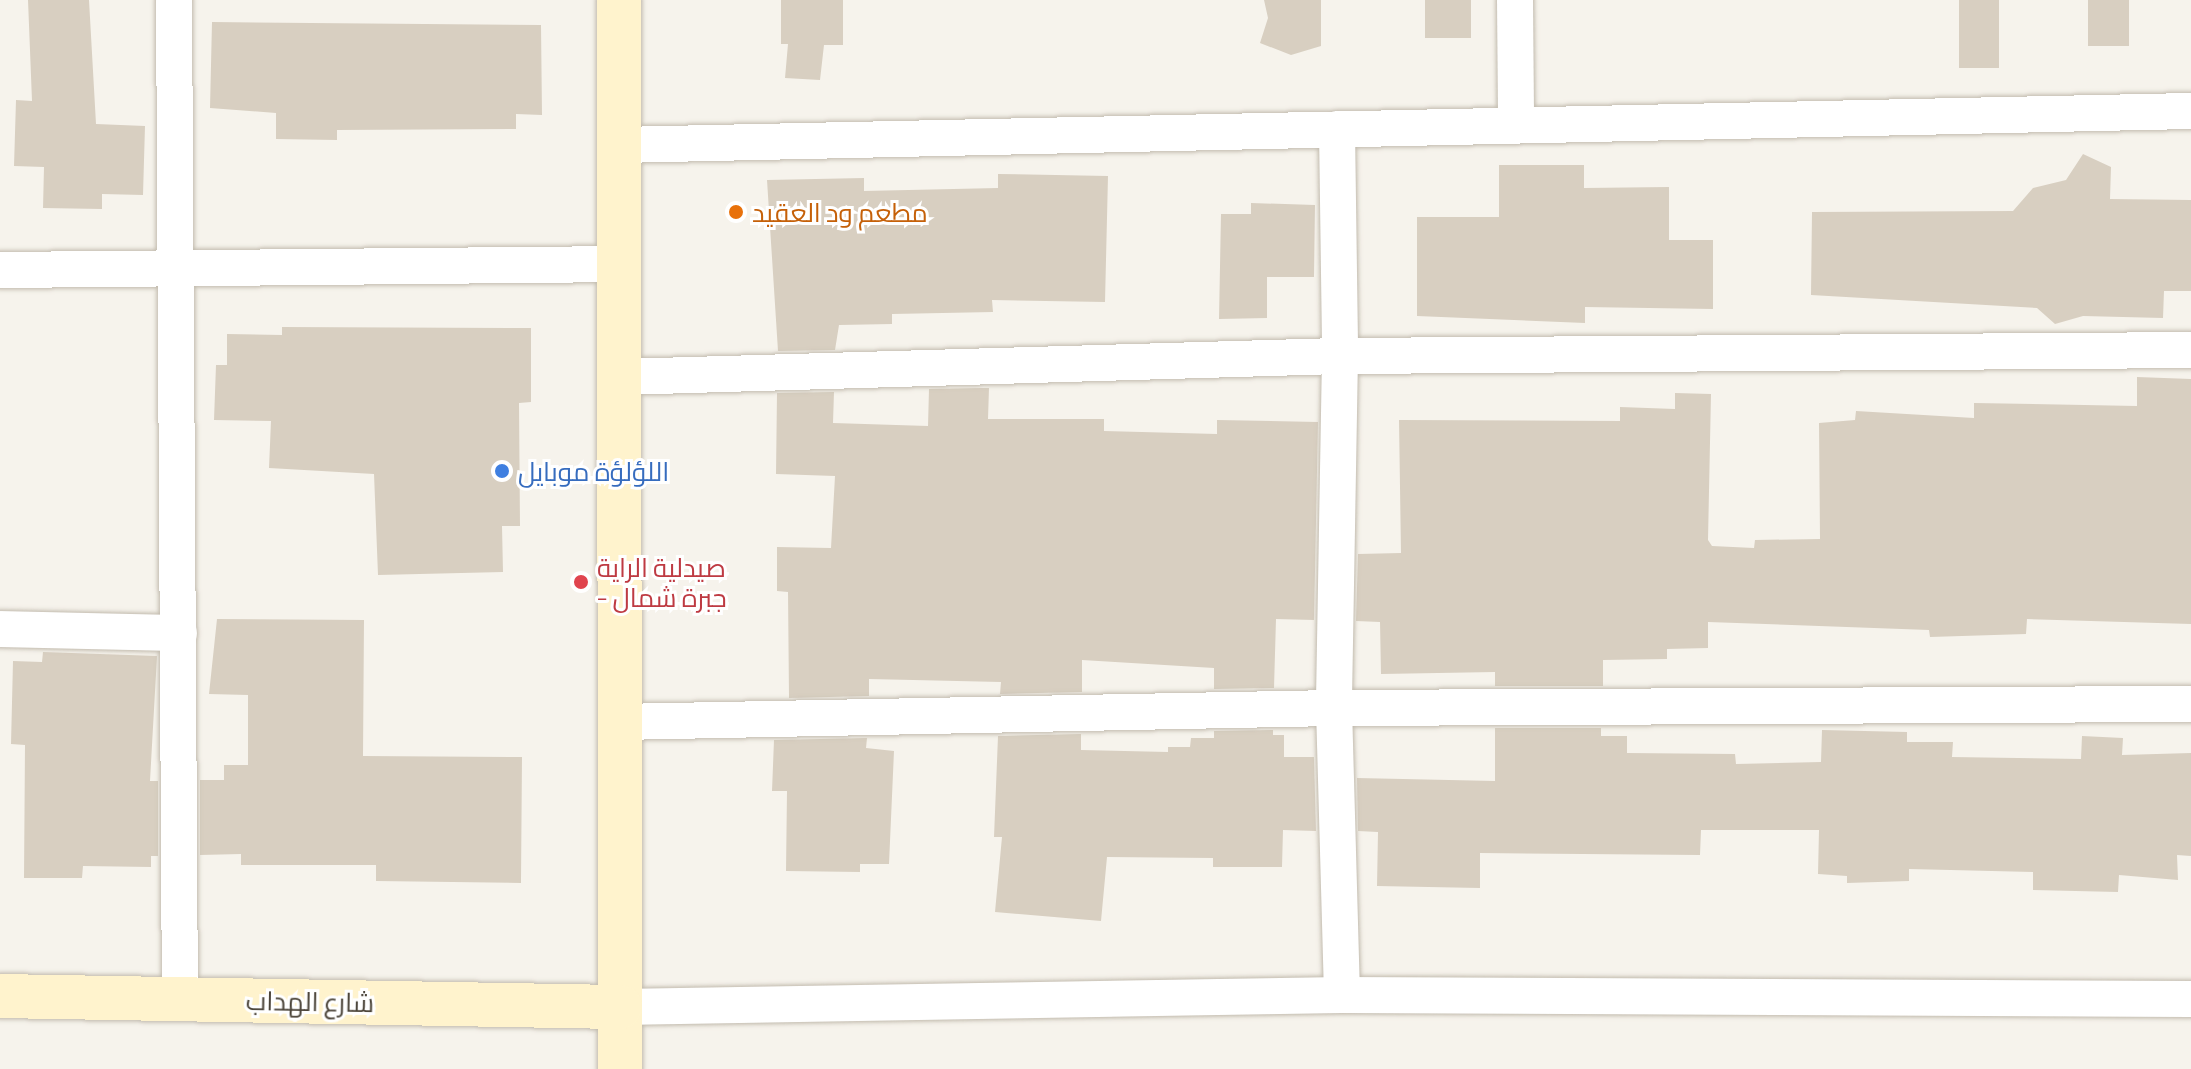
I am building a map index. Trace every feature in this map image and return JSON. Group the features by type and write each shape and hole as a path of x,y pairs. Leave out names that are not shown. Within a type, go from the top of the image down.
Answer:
{"street":[{"path":"174,0 178,266 180,999"},
{"path":"619,0 622,377 618,722 620,1069"},
{"path":"1515,0 1516,124"},
{"path":"619,145 2191,111"},
{"path":"1337,129 1340,356 1334,708 1342,995"},
{"path":"0,270 621,264"},
{"path":"622,377 1340,356 2191,350"},
{"path":"0,629 179,633"},
{"path":"618,722 1334,708 2191,704"},
{"path":"620,1007 1342,995 2191,999"},
{"name":"شارع الهداب","path":"0,996 620,1007"}],"building":[{"path":"28,0 89,0 96,124 145,126 143,195 102,194 102,209 43,208 44,167 14,166 16,100 32,101"},
{"path":"781,0 843,0 843,45 824,45 820,80 785,78 788,44 781,44"},
{"path":"1264,0 1321,0 1321,46 1291,55 1260,43 1268,18"},
{"path":"1425,0 1471,0 1471,38 1425,38"},
{"path":"1959,0 1999,0 1999,68 1959,68"},
{"path":"2088,0 2129,0 2129,46 2088,46"},
{"path":"212,22 541,25 542,115 516,114 516,129 337,130 337,140 276,139 276,113 210,108"},
{"path":"2083,154 2111,167 2110,199 2191,200 2191,291 2164,291 2163,318 2083,316 2055,324 2037,308 1811,295 1812,212 2013,211 2033,188 2066,180"},
{"path":"1499,165 1584,165 1584,188 1669,187 1669,240 1713,240 1713,309 1585,307 1585,323 1417,316 1417,217 1499,217"},
{"path":"998,174 1108,176 1105,302 992,300 993,312 892,314 892,324 839,325 835,350 778,351 767,180 864,178 864,191 998,188"},
{"path":"1251,203 1315,205 1314,277 1267,277 1267,318 1219,319 1221,214 1251,214"},
{"path":"282,327 531,328 531,402 519,403 520,526 502,526 503,572 378,575 374,474 269,468 271,421 214,420 216,365 227,365 227,334 282,335"},
{"path":"2137,377 2191,379 2191,624 2027,619 2026,634 1930,637 1929,630 1708,622 1708,648 1667,649 1667,659 1603,660 1603,686 1495,686 1495,672 1381,674 1380,622 1356,621 1358,554 1401,553 1399,420 1620,421 1620,407 1675,409 1675,393 1711,394 1708,540 1712,546 1754,548 1755,540 1820,539 1819,423 1855,420 1856,411 1974,418 1974,403 2137,406"},
{"path":"989,388 988,419 1104,419 1104,431 1217,434 1217,420 1318,422 1314,620 1276,619 1274,688 1214,689 1214,668 1082,660 1082,692 1000,694 1001,682 869,679 869,696 789,698 788,592 777,591 777,547 831,548 835,476 776,474 777,393 834,392 833,423 928,426 929,389"},
{"path":"217,619 364,620 363,756 522,757 521,883 376,881 376,865 241,865 241,854 200,855 200,780 224,780 224,765 248,765 248,695 209,694"},
{"path":"43,652 157,656 150,781 158,781 158,856 151,856 151,867 83,866 82,878 24,878 25,745 11,744 13,661 42,662"},
{"path":"1495,728 1601,728 1601,736 1627,736 1627,753 1735,754 1736,764 1821,762 1822,730 1907,732 1907,742 1953,742 1952,757 2081,759 2082,736 2123,738 2122,755 2191,753 2191,856 2177,855 2178,880 2119,875 2118,892 2033,890 2033,872 1909,869 1909,881 1847,883 1847,876 1818,874 1819,830 1701,830 1700,855 1480,853 1480,888 1377,886 1378,832 1358,831 1357,778 1495,781"},
{"path":"1273,730 1273,735 1284,735 1284,757 1314,757 1316,831 1283,830 1282,867 1213,867 1213,858 1107,857 1101,921 995,912 1002,837 994,837 998,736 1081,734 1081,750 1168,752 1168,747 1190,747 1191,738 1214,738 1214,731"},
{"path":"867,738 866,748 894,751 889,864 860,864 860,872 786,871 787,791 772,791 774,740"}],"place":[{"name":"مطعم ود العقيد","path":"736,212"},
{"name":"اللؤلؤة موبايل","path":"502,471"},
{"name":"صيدلية الراية - جبرة شمال","path":"581,582"}]}
